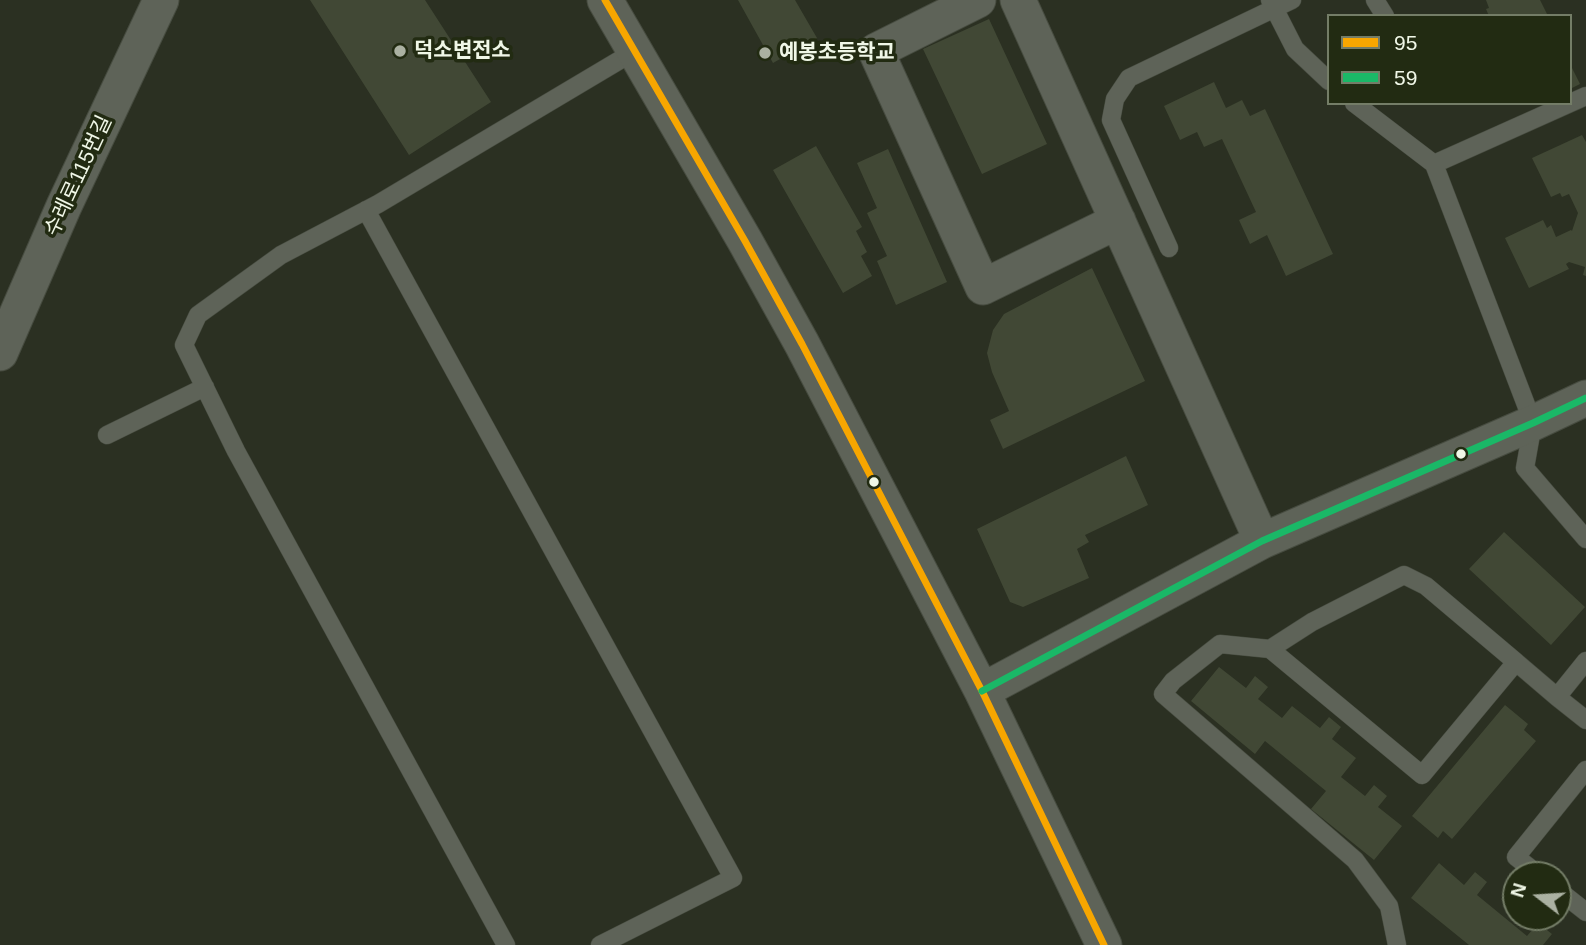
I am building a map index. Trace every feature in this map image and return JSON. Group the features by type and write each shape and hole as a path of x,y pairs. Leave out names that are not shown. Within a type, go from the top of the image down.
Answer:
{"street":[{"name":"수레로115번길","path":"0,352 161,0"},
{"path":"605,0 802,344 982,691 1104,945"},
{"path":"978,0 876,51 983,287 1118,221"},
{"path":"1018,0 1262,541"},
{"path":"982,691 1262,541 1586,398"}],"lane":[{"path":"1169,248 1111,120 1115,99 1129,78 1272,5 1292,0"},
{"path":"1272,5 1295,49 1327,78"},
{"path":"506,945 236,451 184,345 198,315 281,255 366,210 635,51"},
{"path":"1357,105 1434,164 1533,423 1525,468 1586,539"},
{"path":"1434,164 1566,105"},
{"path":"366,210 733,878 600,945"},
{"path":"107,435 205,387"},
{"path":"1270,649 1312,622 1404,575 1426,586 1586,720"},
{"path":"1397,945 1389,906 1356,860 1163,694 1172,681 1220,644 1270,649 1422,775 1516,662"},
{"path":"1557,697 1586,661"},
{"path":"1521,861 1516,857 1586,769"},
{"path":"1572,901 1586,912"}],"building":[{"name":"덕소변전소","path":"310,0 425,0 491,102 409,155"},
{"path":"738,0 795,0 817,38 773,63"},
{"path":"1486,0 1540,0 1547,14 1488,14 1486,9 1489,8"},
{"path":"989,19 1047,144 982,174 923,49"},
{"path":"1572,68 1580,84 1572,88"},
{"path":"1214,82 1226,108 1242,100 1250,116 1265,109 1333,254 1286,276 1267,235 1250,244 1239,220 1256,212 1222,139 1204,147 1197,132 1180,140 1164,106"},
{"path":"1582,135 1586,142 1586,276 1583,275 1585,267 1569,262 1566,264 1569,269 1529,288 1505,238 1543,220 1547,228 1551,225 1556,237 1572,231 1578,213 1569,194 1562,197 1560,193 1551,197 1532,158"},
{"path":"816,146 862,227 856,231 867,252 861,256 872,276 843,293 773,170"},
{"path":"888,149 947,282 896,305 877,261 887,256 867,213 877,208 857,163"},
{"path":"1092,268 1145,381 1003,449 990,420 1009,411 987,353 993,330 1004,314"},
{"path":"1126,456 1148,505 1085,535 1089,542 1077,549 1089,578 1023,607 1010,602 977,529"},
{"path":"1504,532 1585,607 1551,645 1469,569"},
{"path":"1219,667 1246,688 1255,676 1268,687 1258,699 1282,718 1292,706 1320,728 1329,717 1341,727 1332,739 1356,758 1341,777 1365,796 1374,785 1387,796 1378,807 1402,826 1374,860 1311,809 1326,791 1265,741 1255,754 1191,701"},
{"path":"1505,705 1528,724 1524,730 1536,741 1452,839 1443,831 1438,838 1412,816"},
{"path":"1439,863 1464,885 1475,872 1487,882 1477,895 1502,916 1502,931 1521,931 1527,936 1531,931 1548,931 1552,934 1543,945 1469,945 1411,898"}],"transit line":[{"name":"95","path":"605,0 802,344 982,691 1104,945"},
{"name":"59","path":"982,691 1262,541 1586,398"}],"place":[{"name":"덕소변전소","path":"400,51"},
{"name":"예봉초등학교","path":"765,53"}]}
